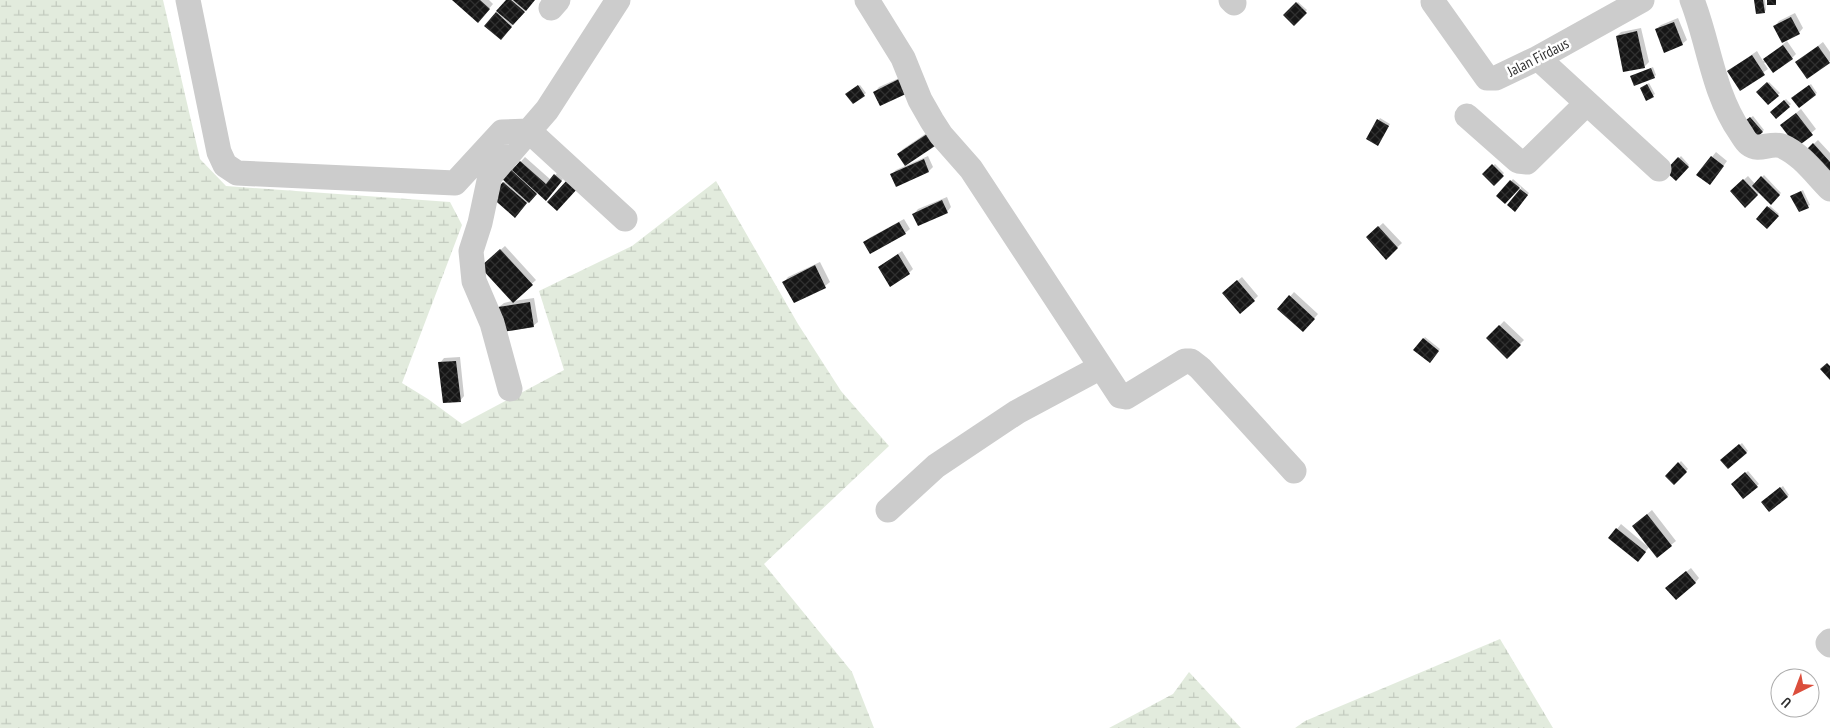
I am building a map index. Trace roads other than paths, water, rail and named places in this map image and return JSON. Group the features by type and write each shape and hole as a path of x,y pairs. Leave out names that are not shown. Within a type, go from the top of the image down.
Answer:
{"street":[{"path":"188,0 219,152 225,165 237,173 456,184 502,132 529,131 625,220"},
{"path":"510,389 492,323 474,281 471,251 480,223 490,176 547,110 618,0"},
{"path":"867,0 903,58 920,100 932,121 941,135 971,169 1120,396 1126,397 1185,362 1191,361 1200,368 1294,470"},
{"name":"Jalan Firdaus","path":"1433,2 1487,78 1496,78 1538,58 1642,0"},
{"path":"1692,0 1729,117 1748,144 1754,147 1771,144 1781,146 1791,152 1830,190"},
{"path":"1538,58 1659,169"},
{"path":"1467,116 1518,161 1527,162 1586,102"},
{"path":"888,510 936,466 1017,412 1101,368"},
{"path":"1830,641 1828,644 1830,645"}]}
